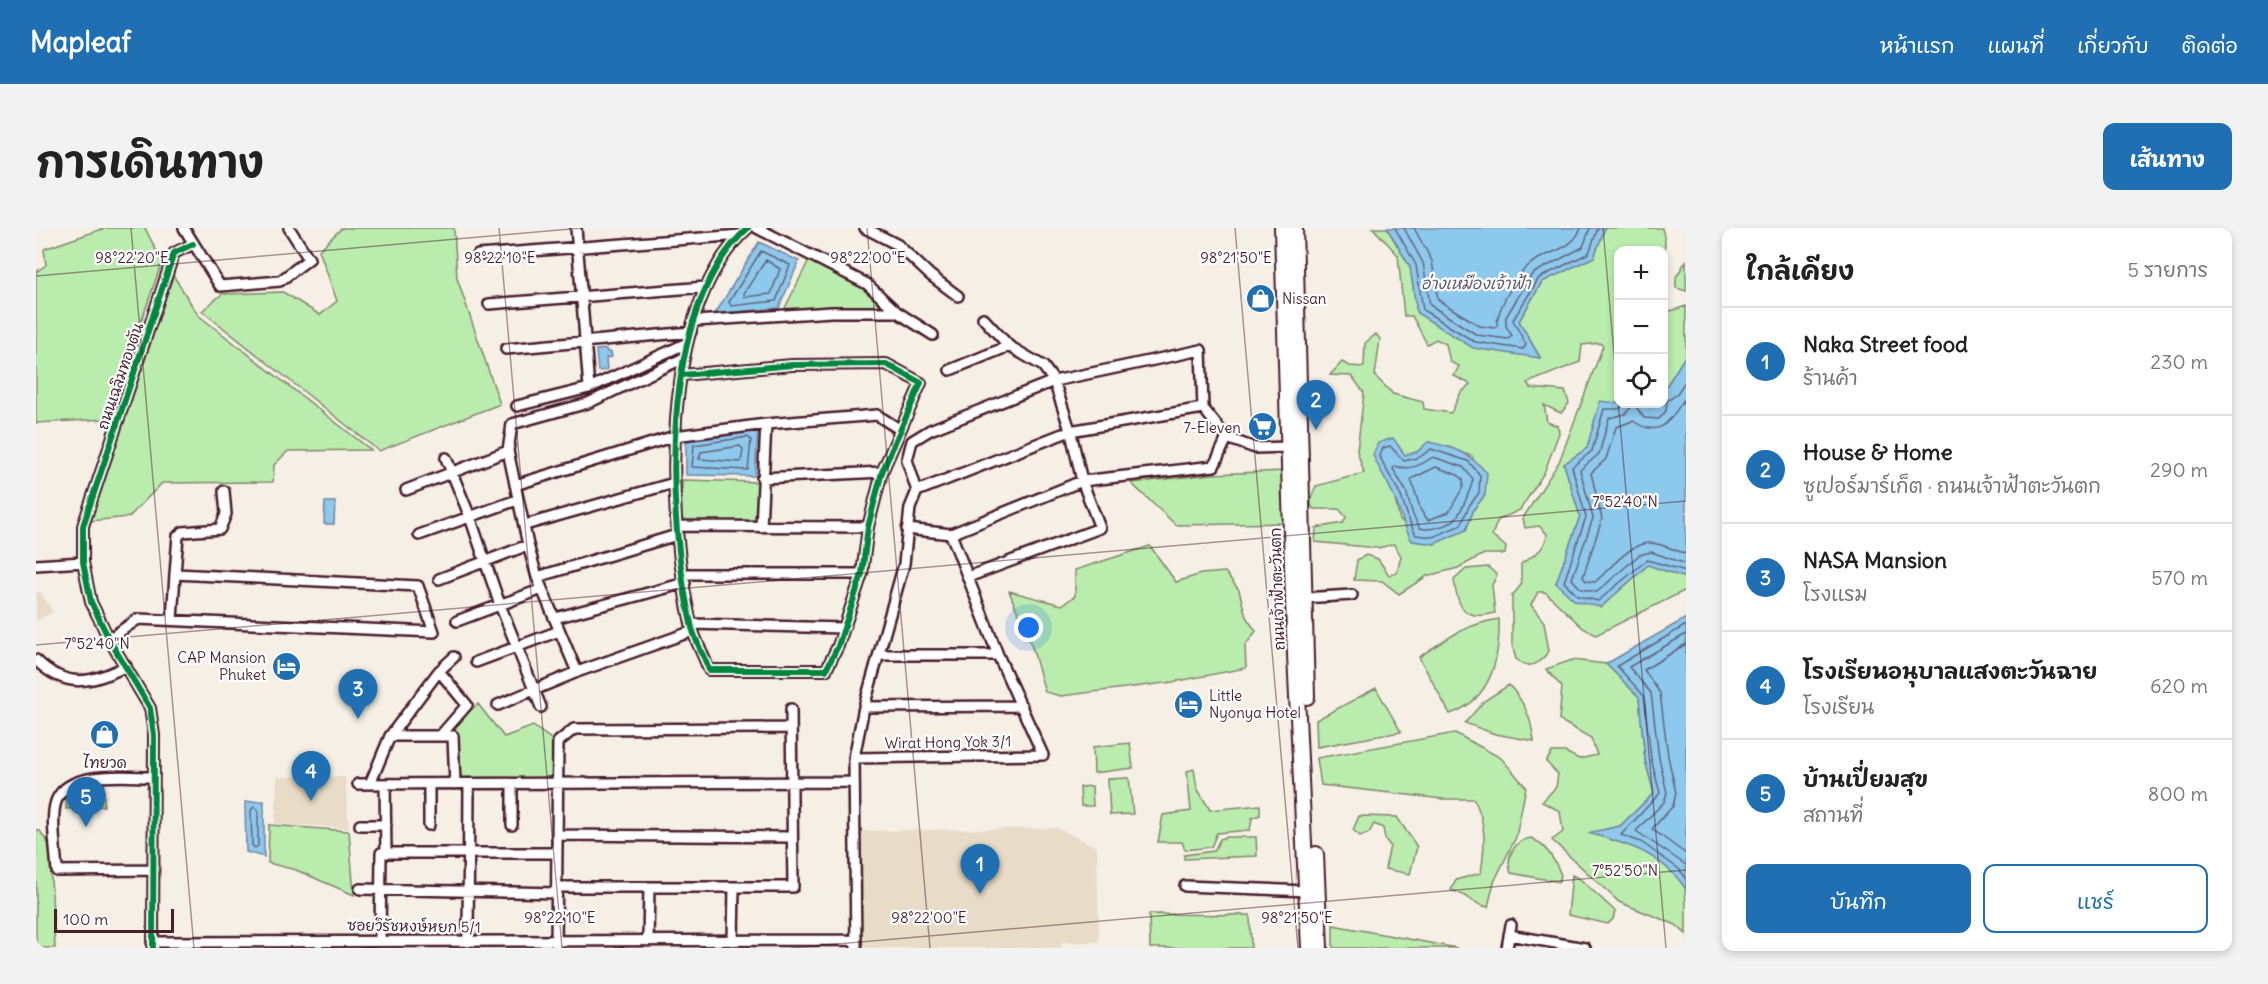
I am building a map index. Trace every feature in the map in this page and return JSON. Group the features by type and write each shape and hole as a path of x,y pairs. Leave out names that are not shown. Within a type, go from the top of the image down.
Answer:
{"main road":[{"name":"ถนนเจ้าฟ้าตะวันตก","path":"1282,228 1294,633 1309,948"},
{"name":"ถนนเจ้าฟ้าตะวันตก","path":"1294,228 1303,598 1320,948"}],"street":[{"path":"184,228 220,286 280,281 309,259 290,229"},
{"path":"576,228 589,388"},
{"path":"757,228 867,284 897,312 933,335"},
{"path":"865,228 898,245 930,275 958,296"},
{"path":"478,255 745,231"},
{"path":"682,375 792,365 886,364 921,383 882,472 868,527 862,574 844,628 826,670 709,670 692,628 677,531 674,483 675,436 682,375 684,358 690,332 706,287 745,231"},
{"name":"ถนนเฉลิมทองตัน","path":"152,945 154,735 150,708 109,639 91,602 83,562 83,526 174,253 193,244"},
{"path":"489,304 706,287"},
{"path":"695,321 832,312 897,312"},
{"path":"968,577 1100,528 1082,481 1071,431 1054,381 1043,366 1009,346 983,318"},
{"path":"506,349 690,332"},
{"path":"517,406 589,388 687,343"},
{"path":"950,370 1009,346"},
{"path":"856,944 854,758 864,707 904,564 910,508 917,491 907,460 912,441 930,430 1054,381 1201,350 1203,408 1227,438 1254,448 1289,447"},
{"path":"577,672 537,577 528,545 508,452 513,424 588,403 684,358"},
{"path":"917,491 1071,431 1203,408"},
{"path":"514,485 675,436 766,424 877,415 899,429"},
{"path":"761,527 766,424"},
{"path":"907,529 951,534 1082,481 1214,466 1227,438"},
{"path":"406,490 508,452"},
{"path":"447,458 500,605 541,707"},
{"path":"762,478 882,472"},
{"path":"525,525 674,483"},
{"path":"172,620 178,536 183,532 220,529 226,514 224,491"},
{"path":"419,535 517,500"},
{"path":"537,577 677,531 761,527 868,527"},
{"path":"864,707 1022,706 998,655 951,534"},
{"path":"439,579 528,545"},
{"path":"36,565 83,562"},
{"path":"109,639 138,619 434,632 418,586 175,574"},
{"path":"555,618 684,579 862,574"},
{"path":"457,621 542,589"},
{"path":"1303,598 1352,595"},
{"path":"498,705 692,628 844,628"},
{"path":"476,662 559,631"},
{"path":"879,655 998,655"},
{"path":"370,784 390,736 439,671 454,657"},
{"path":"36,660 42,666 70,681 99,680 126,666"},
{"path":"439,671 467,705 440,736"},
{"name":"Wirat Hong Yok 3/1","path":"854,758 1042,755 1022,706"},
{"path":"360,889 468,891 793,887 791,709"},
{"path":"556,944 558,742 574,729 791,728"},
{"path":"390,736 453,736 455,784"},
{"path":"152,777 82,778 64,790 55,804 57,871 152,870"},
{"path":"358,784 557,785 854,782"},
{"path":"385,784 386,853"},
{"path":"429,784 429,825"},
{"path":"468,942 469,784"},
{"path":"512,784 512,825"},
{"path":"360,825 386,825"},
{"path":"557,835 791,837"},
{"path":"380,940 381,854 557,853"},
{"path":"1185,886 1308,891"},
{"path":"648,941 649,887"},
{"path":"733,941 734,887"},
{"path":"1507,948 1510,930 1585,948"},
{"name":"ซอยวิรัชหงษ์หยก 5/1","path":"152,945 295,944 380,940 556,944 648,941 706,944 733,941 856,944"}],"shaded area":[{"path":"40,591 53,612 36,621 36,593"},
{"path":"277,777 345,777 349,828 275,824"},
{"path":"1057,828 1097,847 1099,942 1062,942 1061,948 863,948 861,831"}],"green space":[{"path":"105,228 145,228 162,262 107,419 36,423 36,272 46,265 44,249"},
{"path":"342,228 454,228 457,278 500,404 379,451 202,311 222,294 283,292 320,315 337,301 319,250"},
{"path":"1373,228 1387,228 1410,267 1417,313 1540,357 1519,321 1542,282 1594,257 1605,228 1662,228 1665,246 1614,246 1614,403 1600,402 1587,448 1564,464 1580,516 1556,583 1601,607 1648,565 1686,578 1686,590 1596,635 1583,628 1545,592 1538,592 1531,605 1544,622 1549,651 1538,662 1530,665 1516,659 1512,645 1512,596 1521,585 1521,564 1542,548 1547,534 1539,526 1525,528 1523,518 1559,462 1603,346 1600,343 1582,345 1580,362 1527,383 1531,388 1565,391 1569,403 1561,413 1544,405 1547,422 1558,426 1559,433 1544,473 1520,510 1498,520 1492,535 1506,547 1505,554 1484,554 1458,568 1427,576 1399,594 1382,581 1354,580 1357,560 1366,555 1378,559 1389,575 1397,573 1401,556 1394,544 1378,548 1315,542 1316,528 1343,523 1346,517 1339,509 1314,509 1312,507 1312,495 1316,486 1364,473 1357,451 1364,393 1352,376 1330,375 1342,362 1350,366 1364,367 1365,343 1376,334 1380,339 1375,376 1393,394 1423,402 1424,409 1451,413 1460,394 1470,384 1454,376 1459,366 1450,362 1446,344 1436,339 1427,344 1412,316 1404,316 1398,255","holes":["1429,442 1472,456 1485,495 1474,509 1466,530 1434,544 1400,520 1394,496 1405,455 1417,452"]},
{"path":"809,260 860,287 885,307 784,310"},
{"path":"1686,261 1686,291 1676,288 1676,277"},
{"path":"173,275 198,315 371,450 288,451 274,465 273,482 162,483 129,517 90,521"},
{"path":"1686,306 1686,355 1668,384 1668,354 1668,312"},
{"path":"1284,471 1287,523 1176,525 1131,483 1212,474"},
{"path":"682,480 758,482 757,524 681,523"},
{"path":"1150,546 1176,582 1201,574 1225,572 1239,590 1246,617 1256,631 1245,646 1246,668 1173,682 1061,696 1045,692 1032,647 1009,591 1062,605 1075,596 1075,570"},
{"path":"1488,567 1497,575 1492,585 1495,613 1469,614 1458,599 1454,580 1466,569"},
{"path":"1499,619 1495,663 1484,688 1475,699 1450,714 1419,657 1466,628"},
{"path":"1572,660 1606,664 1639,697 1645,760 1654,793 1620,826 1589,833 1643,851 1668,866 1678,876 1685,887 1686,934 1676,925 1619,902 1552,840 1563,832 1560,811 1542,802 1556,787 1558,774 1546,762 1552,752 1565,752 1579,759 1597,755 1591,738 1559,720 1562,687 1546,669"},
{"path":"1509,685 1526,711 1534,741 1495,734 1465,723 1484,701"},
{"path":"1376,688 1401,732 1317,747 1316,720"},
{"path":"478,704 504,737 533,726 555,742 555,783 457,782 454,724"},
{"path":"1455,733 1501,758 1526,787 1516,837 1494,882 1488,907 1451,890 1456,880 1481,873 1484,835 1481,817 1474,799 1443,799 1321,785 1317,758"},
{"path":"1130,743 1133,768 1094,773 1093,747"},
{"path":"1194,769 1197,788 1210,810 1260,805 1260,815 1252,818 1250,830 1217,833 1211,847 1185,850 1182,842 1158,842 1163,815 1191,811 1187,771"},
{"path":"1129,778 1133,814 1110,815 1108,779"},
{"path":"104,781 104,806 66,809 67,792 82,782"},
{"path":"1092,786 1093,806 1081,806 1080,787"},
{"path":"1359,816 1397,817 1417,847 1410,874 1385,869 1390,846 1385,839 1383,828 1374,824 1369,833 1360,836 1353,830"},
{"path":"269,825 349,831 354,895 296,870 268,863"},
{"path":"36,830 40,831 49,844 55,948 36,948"},
{"path":"1256,837 1257,856 1184,859 1184,855 1214,851 1220,839"},
{"path":"1531,838 1546,849 1553,859 1561,875 1559,882 1511,873 1509,861 1512,850 1520,842"},
{"path":"1572,875 1580,879 1615,911 1613,919 1608,924 1568,915"},
{"path":"1149,914 1250,915 1251,948 1150,948"},
{"path":"1333,925 1457,948 1333,948"}],"water":[{"name":"อ่างเหมืองเจ้าฟ้า","path":"1387,228 1605,228 1594,257 1542,282 1519,321 1540,358 1473,348 1417,313 1410,267"},
{"path":"759,242 799,261 779,308 715,314"},
{"path":"606,349 607,352 611,352 612,357 606,358 607,370 598,371 596,350"},
{"path":"1686,355 1686,578 1648,565 1601,607 1575,601 1556,583 1580,516 1564,464 1587,448 1600,401 1614,403 1614,408 1668,408 1668,384"},
{"path":"758,430 755,476 686,475 686,440"},
{"path":"1393,438 1405,455 1417,452 1428,442 1438,444 1468,456 1487,473 1485,495 1474,509 1466,530 1434,544 1412,541 1392,492 1373,455 1378,443"},
{"path":"325,502 335,502 334,524 324,524"},
{"path":"1686,618 1686,889 1655,858 1617,841 1588,833 1620,826 1654,793 1645,760 1639,697 1606,664"},
{"path":"264,801 264,857 246,852 245,802"}],"cycle path":[{"path":"682,375 792,365 886,364 921,383 882,472 868,527 862,574 838,646 826,670 709,670 692,628 683,583 674,475 676,418 683,361 697,309 718,264 748,228"},
{"path":"153,948 154,735 150,708 109,639 91,602 83,562 83,526 174,253 193,244"}],"place":[{"name":"Nissan","path":"1261,298"},
{"name":"7-Eleven","path":"1262,427"},
{"name":"House & Home","path":"1316,430"},
{"name":"CAP Mansion Phuket","path":"287,666"},
{"name":"Little Nyonya Hotel","path":"1188,704"},
{"name":"NASA Mansion","path":"358,719"},
{"name":"ไทยวด","path":"105,735"},
{"name":"โรงเรียนอนุบาลแสงตะวันฉาย","path":"311,801"},
{"name":"บ้านเปี่ยมสุข","path":"86,827"},
{"name":"Naka Street food","path":"980,894"}]}
